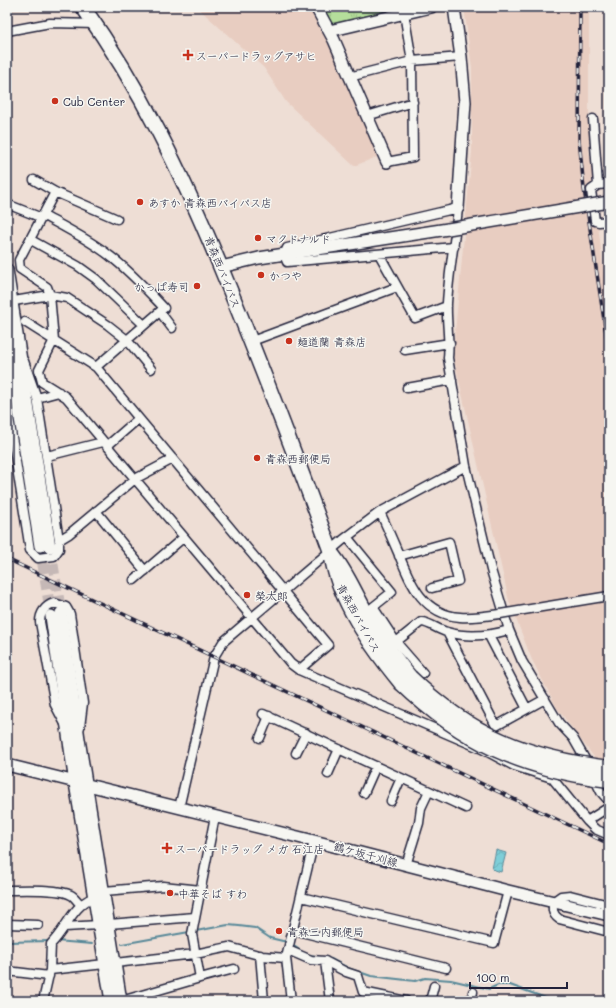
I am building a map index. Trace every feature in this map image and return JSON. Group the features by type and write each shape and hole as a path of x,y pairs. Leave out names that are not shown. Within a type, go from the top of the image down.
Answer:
{"highway":[{"name":"青森西バイパス","path":"83,7 96,24 142,98 165,142 204,224 252,341 331,552 334,572 357,621 373,647 411,678 430,696 476,729 502,742 558,760 609,768"},
{"name":"青森西バイパス","path":"411,678 423,704 449,724 477,741 504,754 538,766 609,780"}],"street":[{"path":"316,7 329,31 387,162 413,157 412,61 404,10"},
{"path":"329,31 404,10 431,7"},
{"path":"454,7 461,56 465,102 458,208 454,247 449,274 447,306 450,343 448,358 466,466 509,630 522,662 559,723 582,752 601,792 609,801"},
{"path":"7,31 50,23 96,24"},
{"path":"349,77 412,61 461,56"},
{"path":"367,116 413,102"},
{"path":"593,119 598,185"},
{"path":"34,180 55,192 117,219"},
{"path":"609,184 598,185 591,190 595,221 609,221"},
{"path":"55,192 31,240 19,260 20,269 47,287 50,295 54,340 38,370 42,382 66,397 291,664 298,670 482,749 514,766 552,778 587,821 595,829 609,835"},
{"path":"221,267 284,254 609,202"},
{"path":"7,204 43,217 96,246 122,266 164,308 96,367"},
{"path":"454,247 287,262 284,254 287,248 458,208"},
{"path":"31,240 64,257 84,270 144,325"},
{"path":"379,254 415,318 447,306"},
{"path":"7,270 9,302 20,352 45,547 8,349 7,335"},
{"path":"252,341 397,287"},
{"path":"9,302 50,295 67,298 108,325 127,340 151,369"},
{"path":"160,312 172,328"},
{"path":"25,322 96,367 138,419 284,590 328,645 298,670"},
{"path":"405,350 450,343"},
{"path":"11,365 7,404 30,550 38,558 54,556 59,549 59,540 47,456 37,398 31,376 20,352"},
{"path":"407,388 452,380"},
{"path":"37,398 59,392"},
{"path":"47,456 105,444 138,419"},
{"path":"59,540 69,534 135,480 173,459"},
{"path":"179,808 214,657 223,642 347,537 380,512 466,466"},
{"path":"96,511 145,571"},
{"path":"380,512 414,589 422,599 436,610 458,617 473,618 609,596"},
{"path":"134,580 184,537"},
{"path":"347,537 392,592 373,607 396,642 411,678"},
{"path":"399,556 449,542 458,581 432,588"},
{"path":"68,730 55,705 40,622 41,615 45,608 54,603 62,605 68,610 71,621 83,703 79,739"},
{"path":"99,894 88,786 56,615 75,783 99,894 110,964 111,1001"},
{"path":"396,642 421,622 446,632 466,636 489,636 509,630"},
{"path":"446,632 496,726 545,699"},
{"path":"489,636 527,709"},
{"path":"260,738 266,715 466,808"},
{"path":"296,753 306,733"},
{"path":"328,774 340,749"},
{"name":"鶴ケ坂千刈線","path":"7,765 75,783 314,840 508,892 609,914"},
{"path":"364,793 376,766"},
{"path":"391,801 401,778"},
{"path":"406,865 419,823 421,808 429,791"},
{"path":"587,821 609,807"},
{"path":"200,978 192,932 215,816"},
{"path":"291,1001 286,958 314,840"},
{"path":"46,1000 53,941 65,927 80,904 99,894 163,886 201,890"},
{"path":"7,890 28,889 58,891 72,895 80,904"},
{"path":"301,897 494,943 508,892"},
{"path":"609,905 570,895 561,896 554,901 553,912 559,919 609,932"},
{"path":"65,927 195,917"},
{"path":"7,924 38,925"},
{"path":"293,930 446,968"},
{"path":"289,946 311,960 325,961 346,972 358,976 365,1001"},
{"path":"7,971 49,973 195,954 229,947 260,955 286,958"},
{"path":"260,955 264,1001"},
{"path":"325,961 330,1001"},
{"path":"110,964 121,1001 234,969"},
{"path":"430,1001 434,986"},
{"path":"363,992 406,1001"}],"shaded area":[{"path":"197,7 309,7 327,39 382,155 354,166 286,102 264,68"},
{"path":"464,7 589,7 589,149 609,317 609,773 594,757 557,708 532,660 509,601 453,354 472,151 472,68"}],"green space":[{"path":"323,7 399,7 397,9 336,24 332,23"}],"water":[{"path":"496,850 506,853 501,872 492,869"}],"waterway":[{"path":"196,931 228,925 239,926 255,928 270,938 287,942"},
{"path":"122,944 189,932"},
{"path":"7,942 50,941"},
{"path":"56,941 92,944"},
{"path":"291,944 304,953"},
{"path":"310,955 331,959 348,968 371,976 415,981 425,978 451,980 489,989 498,985 510,985 554,1001"}],"tunnel":[{"path":"40,546 51,616"},
{"path":"50,547 61,613"}],"railway":[{"path":"580,7 579,139 584,189 609,353"},
{"path":"7,559 609,844"}],"place":[{"name":"スーパードラッグアサヒ","path":"188,55"},
{"name":"Cub Center","path":"55,101"},
{"name":"あすか 青森西バイパス店","path":"140,202"},
{"name":"マクドナルド","path":"258,238"},
{"name":"かつや","path":"261,275"},
{"name":"かっぱ寿司","path":"197,286"},
{"name":"麺道蘭 青森店","path":"289,341"},
{"name":"青森西郵便局","path":"257,458"},
{"name":"榮太郎","path":"247,595"},
{"name":"スーパードラッグ メガ 石江店","path":"167,848"},
{"name":"中華そば すわ","path":"170,893"},
{"name":"青森三内郵便局","path":"279,931"}]}
